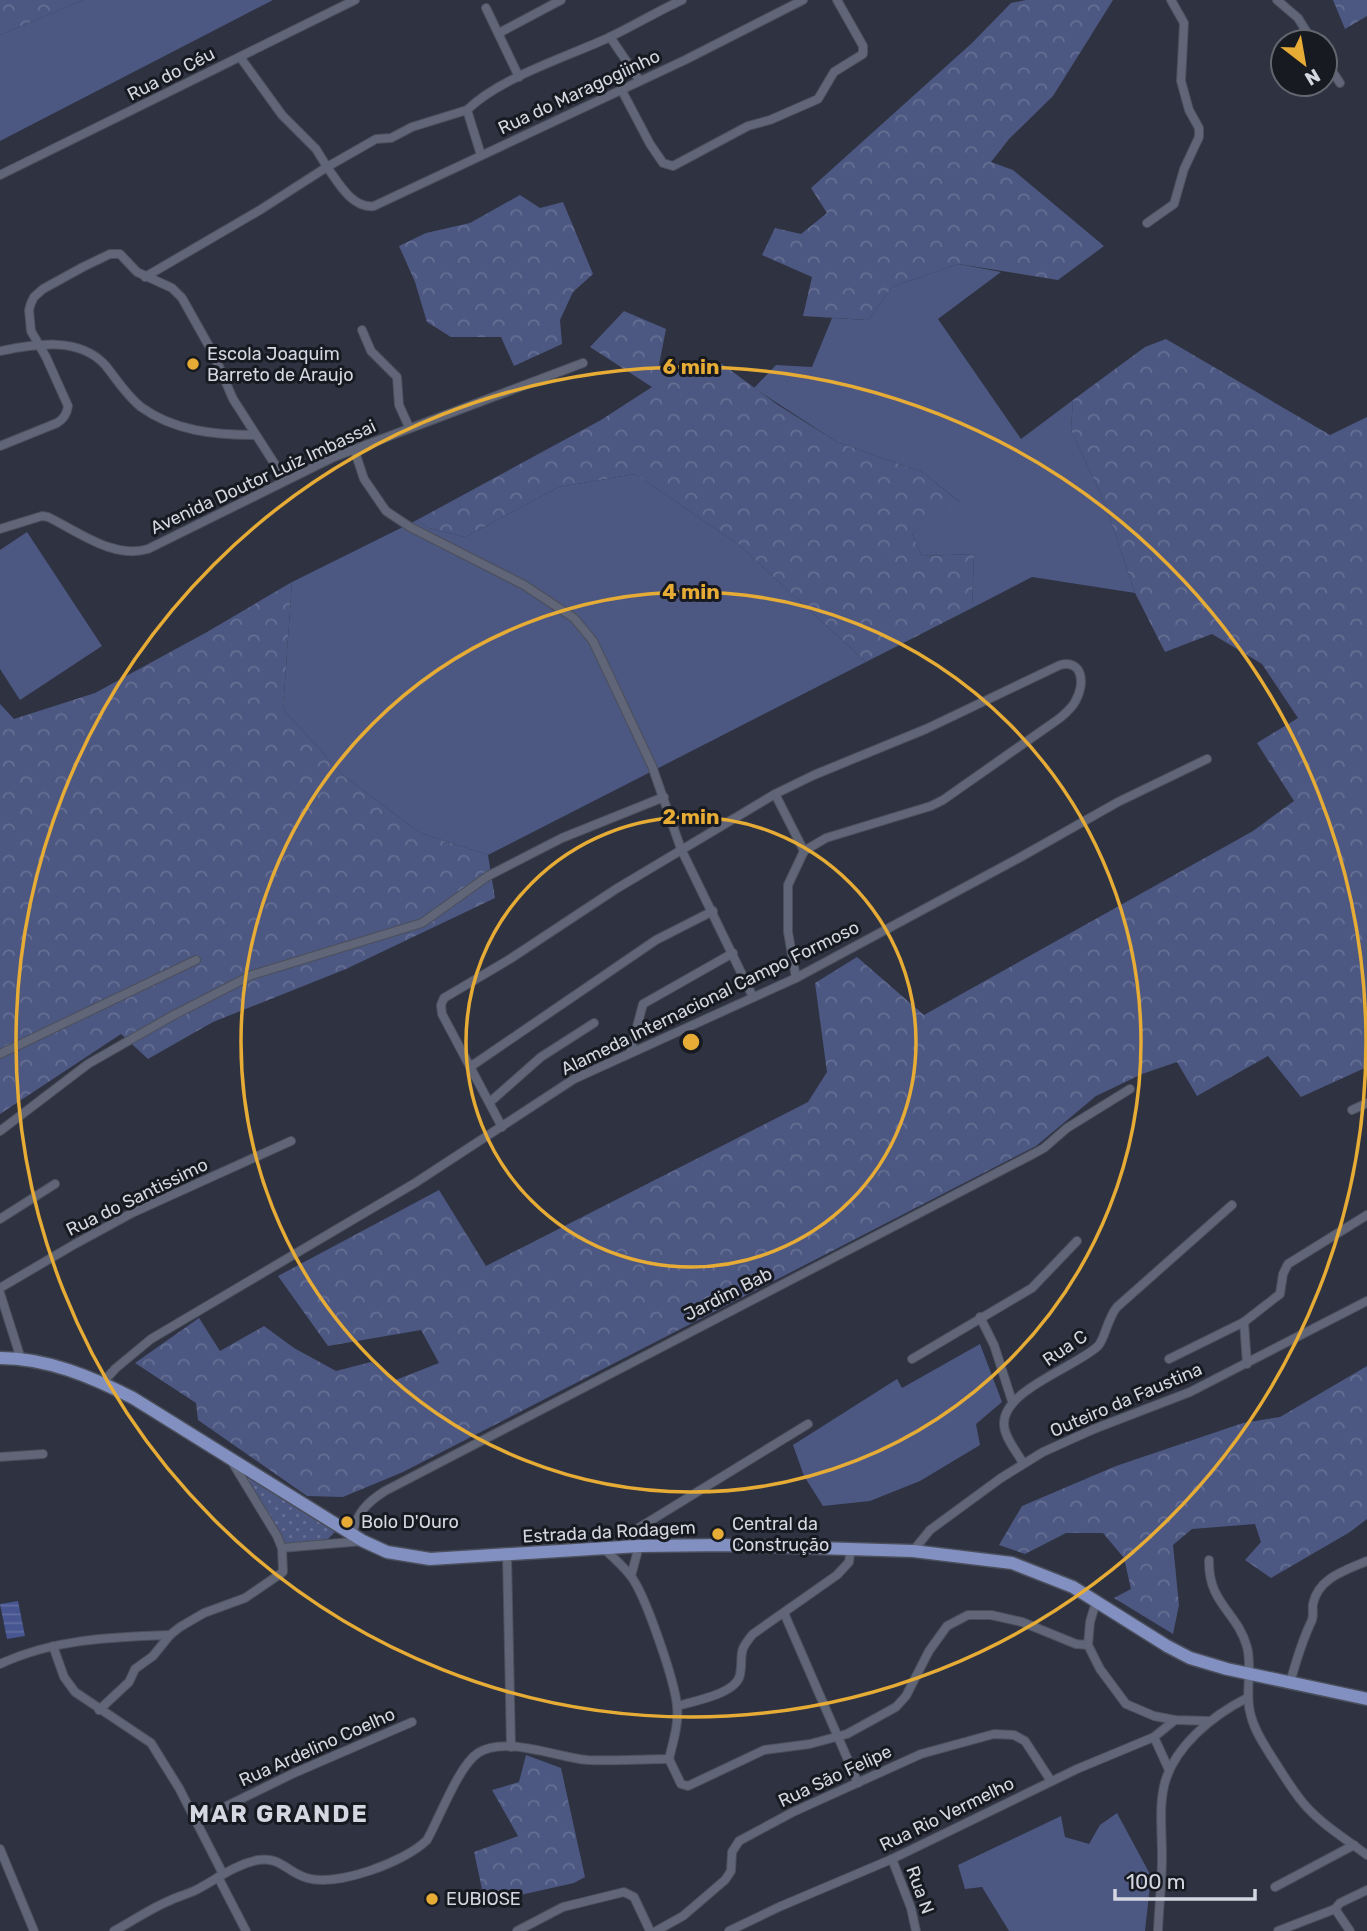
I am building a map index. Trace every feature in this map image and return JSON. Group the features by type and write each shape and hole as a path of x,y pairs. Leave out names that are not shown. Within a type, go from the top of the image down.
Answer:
{"main road":[{"name":"Estrada da Rodagem","path":"0,1358 21,1359 103,1382 229,1456 358,1538 387,1552 418,1558 632,1546 851,1547 913,1551 1012,1563 1073,1587 1179,1653 1227,1669 1367,1699"}],"street":[{"name":"Rua do Céu","path":"0,175 355,0"},
{"path":"499,33 561,0"},
{"path":"145,277 376,139 391,138 412,127 467,110 480,98 519,77 610,37 682,0"},
{"name":"Rua do Maragogiinho","path":"327,167 359,204 367,207 387,201 803,0"},
{"path":"621,89 650,144 663,163 673,166 748,126 770,120 818,99 834,72 863,54 863,46 837,0"},
{"path":"1147,223 1174,204 1184,169 1199,137 1199,128 1189,110 1181,80 1184,23 1171,0"},
{"path":"1277,0 1298,18 1304,28"},
{"path":"486,8 519,77"},
{"path":"610,37 640,80"},
{"path":"240,57 282,116 316,149 327,167"},
{"path":"467,110 481,155"},
{"path":"0,446 57,424 67,411 65,397 34,338 29,318 34,297 61,278 110,254 120,254 145,277 172,288 181,298 214,355 233,399 285,480"},
{"path":"362,330 371,352 397,377 399,405 409,428"},
{"path":"0,351 38,343 80,348 89,351 105,365 138,404 159,417 207,433 254,435"},
{"name":"Avenida Doutor Luiz Imbassai","path":"0,529 36,517 48,517 113,549 134,553 148,549 285,480 354,449 583,363"},
{"path":"354,449 364,479 386,511 410,527 524,585 565,612 584,629 602,656 623,708 652,766 681,849 753,997"},
{"path":"502,1127 442,1014 441,1005 444,998 510,959 681,849 775,794 926,729 1060,665 1068,663 1076,666 1081,675 1076,701 1060,718 956,793 931,806 826,838 804,851 788,885 787,922 796,978"},
{"name":"Alameda Internacional Campo Formoso","path":"103,1382 151,1339 247,1280 373,1209 575,1079 796,978 1118,802 1207,759"},
{"path":"775,794 804,851"},
{"path":"0,1131 88,1065 172,1016 252,975 422,923 488,876 562,838 664,797"},
{"path":"470,1067 648,946 713,911"},
{"path":"630,1053 643,1004 733,953"},
{"path":"0,1054 195,960"},
{"path":"490,1102 541,1057 594,1023"},
{"name":"Jardim Bab","path":"358,1538 361,1510 385,1491 1035,1153 1066,1128 1130,1089"},
{"path":"1352,1110 1367,1103"},
{"name":"Rua do Santissimo","path":"0,1290 132,1213 291,1141"},
{"path":"0,1219 55,1184"},
{"name":"Rua C","path":"1012,1401 1100,1345 1108,1321 1117,1307 1232,1205"},
{"path":"1169,1359 1244,1322 1280,1294 1283,1273 1288,1264 1367,1215"},
{"path":"912,1359 1031,1288 1077,1241"},
{"path":"0,1290 21,1359"},
{"name":"Outeiro da Faustina","path":"913,1551 930,1530 1023,1463 1070,1440 1190,1392 1367,1301"},
{"path":"981,1317 994,1345 1012,1401 1005,1417 1004,1428 1023,1463"},
{"path":"1244,1322 1247,1364"},
{"path":"631,1576 632,1532 808,1424"},
{"path":"0,1457 43,1454"},
{"path":"99,1710 129,1682 135,1670 153,1656 170,1635 192,1619 237,1602 276,1579 284,1569 282,1548 277,1536 229,1456"},
{"path":"282,1548 358,1538"},
{"path":"677,1706 729,1690 737,1684 742,1649 754,1634 837,1575 849,1562 851,1547"},
{"path":"604,1549 631,1576 651,1620 677,1706 669,1759 681,1784 688,1786 764,1751 810,1744 856,1730 896,1707 906,1696 929,1651 947,1626 968,1615 991,1615 1022,1622 1076,1644 1088,1645"},
{"path":"507,1555 510,1747"},
{"path":"1209,1560 1209,1574 1215,1594 1239,1630 1247,1648 1247,1698 1258,1734 1298,1795 1319,1819 1366,1853"},
{"path":"1290,1683 1303,1636 1312,1620 1312,1605 1317,1592 1338,1573 1367,1561"},
{"path":"1096,1602 1090,1622 1088,1645 1100,1669 1126,1704 1142,1712 1175,1720 1210,1721"},
{"path":"784,1613 858,1783"},
{"path":"0,1664 53,1646 91,1639 170,1635"},
{"path":"53,1646 70,1687 99,1710 151,1743 196,1821 246,1931"},
{"path":"1158,1931 1161,1806 1169,1770 1182,1751 1210,1721 1247,1698"},
{"name":"Rua Rio Vermelho","path":"729,1931 744,1927 892,1859 1051,1781 1154,1737 1175,1720"},
{"name":"Rua Ardelino Coelho","path":"196,1821 292,1774 412,1722"},
{"name":"Rua São Felipe","path":"656,1931 683,1916 725,1880 731,1871 732,1852 739,1841 793,1812 921,1754 968,1739 1008,1733 1025,1741 1051,1781"},
{"path":"1154,1737 1169,1770"},
{"path":"114,1931 242,1863 273,1859 306,1878 330,1879 353,1875 402,1857 419,1848 427,1840 472,1758 485,1750 510,1747 589,1760 669,1759"},
{"path":"1275,1887 1354,1845"},
{"path":"0,1849 34,1931"},
{"name":"Rua N","path":"892,1859 911,1908 916,1931"},
{"path":"1278,1931 1335,1909 1344,1901 1367,1890"},
{"path":"517,1931 563,1907 625,1892 634,1896 650,1931"},
{"path":"1335,1909 1350,1931"}],"green space":[{"path":"0,0 83,0 0,35"},
{"path":"83,0 273,0 0,141 0,35"},
{"path":"1026,0 1113,0 1053,96 1009,139 991,162 1013,170 1104,246 1058,280 958,264 892,287 868,320 803,316 812,277 762,255 775,228 801,234 827,213 811,188 972,43 1011,3"},
{"path":"1333,0 1367,0 1367,16 1345,29"},
{"path":"520,195 540,208 563,202 593,274 573,292 560,320 562,344 514,366 501,337 451,337 427,322 415,282 399,246 426,233 470,223"},
{"path":"958,264 1001,272 938,319 1021,439 1073,400 1071,430 1105,504 1135,593 1032,577 972,608 974,554 922,556 912,534 960,502 922,472 837,442 754,388 776,365 812,367 832,318 868,320 892,287"},
{"path":"624,311 666,329 659,365 680,373 722,364 778,405 837,442 922,472 961,503 912,534 922,556 974,554 972,608 866,662 738,544 635,474 559,487 465,537 429,528 417,520 601,420 652,387 590,347"},
{"path":"1166,339 1330,435 1367,417 1367,1067 1301,1097 1268,1056 1197,1096 1177,1062 1142,1074 1096,1096 1036,1146 403,1472 343,1497 307,1496 198,1420 196,1403 135,1363 199,1318 220,1351 264,1326 294,1348 336,1371 371,1362 393,1381 439,1363 421,1330 328,1346 278,1276 439,1190 486,1266 808,1102 827,1072 815,983 857,957 924,1015 1253,831 1294,801 1257,743 1298,718 1262,664 1212,634 1165,652 1135,593 1105,504 1071,430 1073,400 1145,347"},
{"path":"635,474 738,544 866,662 488,855 420,833 343,775 283,709 292,582 417,520 429,528 465,537 559,487"},
{"path":"27,532 102,646 20,700 0,669 0,550"},
{"path":"292,582 283,709 343,775 420,833 488,855 495,898 346,969 213,1022 148,1059 121,1034 0,1114 0,704 14,719 95,693"},
{"path":"980,1344 1002,1402 976,1424 980,1445 920,1481 870,1501 823,1506 804,1476 793,1445 897,1379 902,1388"},
{"path":"1367,1366 1367,1519 1350,1532 1271,1578 1245,1560 1261,1542 1255,1524 1192,1529 1173,1545 1179,1605 1173,1634 1114,1598 1131,1589 1124,1558 1103,1533 1066,1533 1025,1554 999,1545 1022,1506 1116,1466 1243,1423 1280,1417"},
{"path":"250,1476 335,1532 328,1539 287,1546 245,1480"},
{"path":"526,1755 561,1768 585,1877 574,1883 485,1903 474,1852 518,1836 492,1790 519,1782"},
{"path":"1117,1813 1151,1876 1145,1931 1009,1931 982,1887 965,1889 958,1865 1061,1816 1065,1837 1089,1844 1100,1825"}],"shaded area":[{"path":"18,1601 25,1636 7,1639 0,1604"}],"place":[{"name":"Escola Joaquim Barreto de Araujo","path":"193,364"},
{"name":"Bolo D'Ouro","path":"347,1522"},
{"name":"Central da Construção","path":"718,1534"},
{"name":"EUBIOSE","path":"432,1899"}],"district":[{"name":"MAR GRANDE","path":"279,1814"}]}
